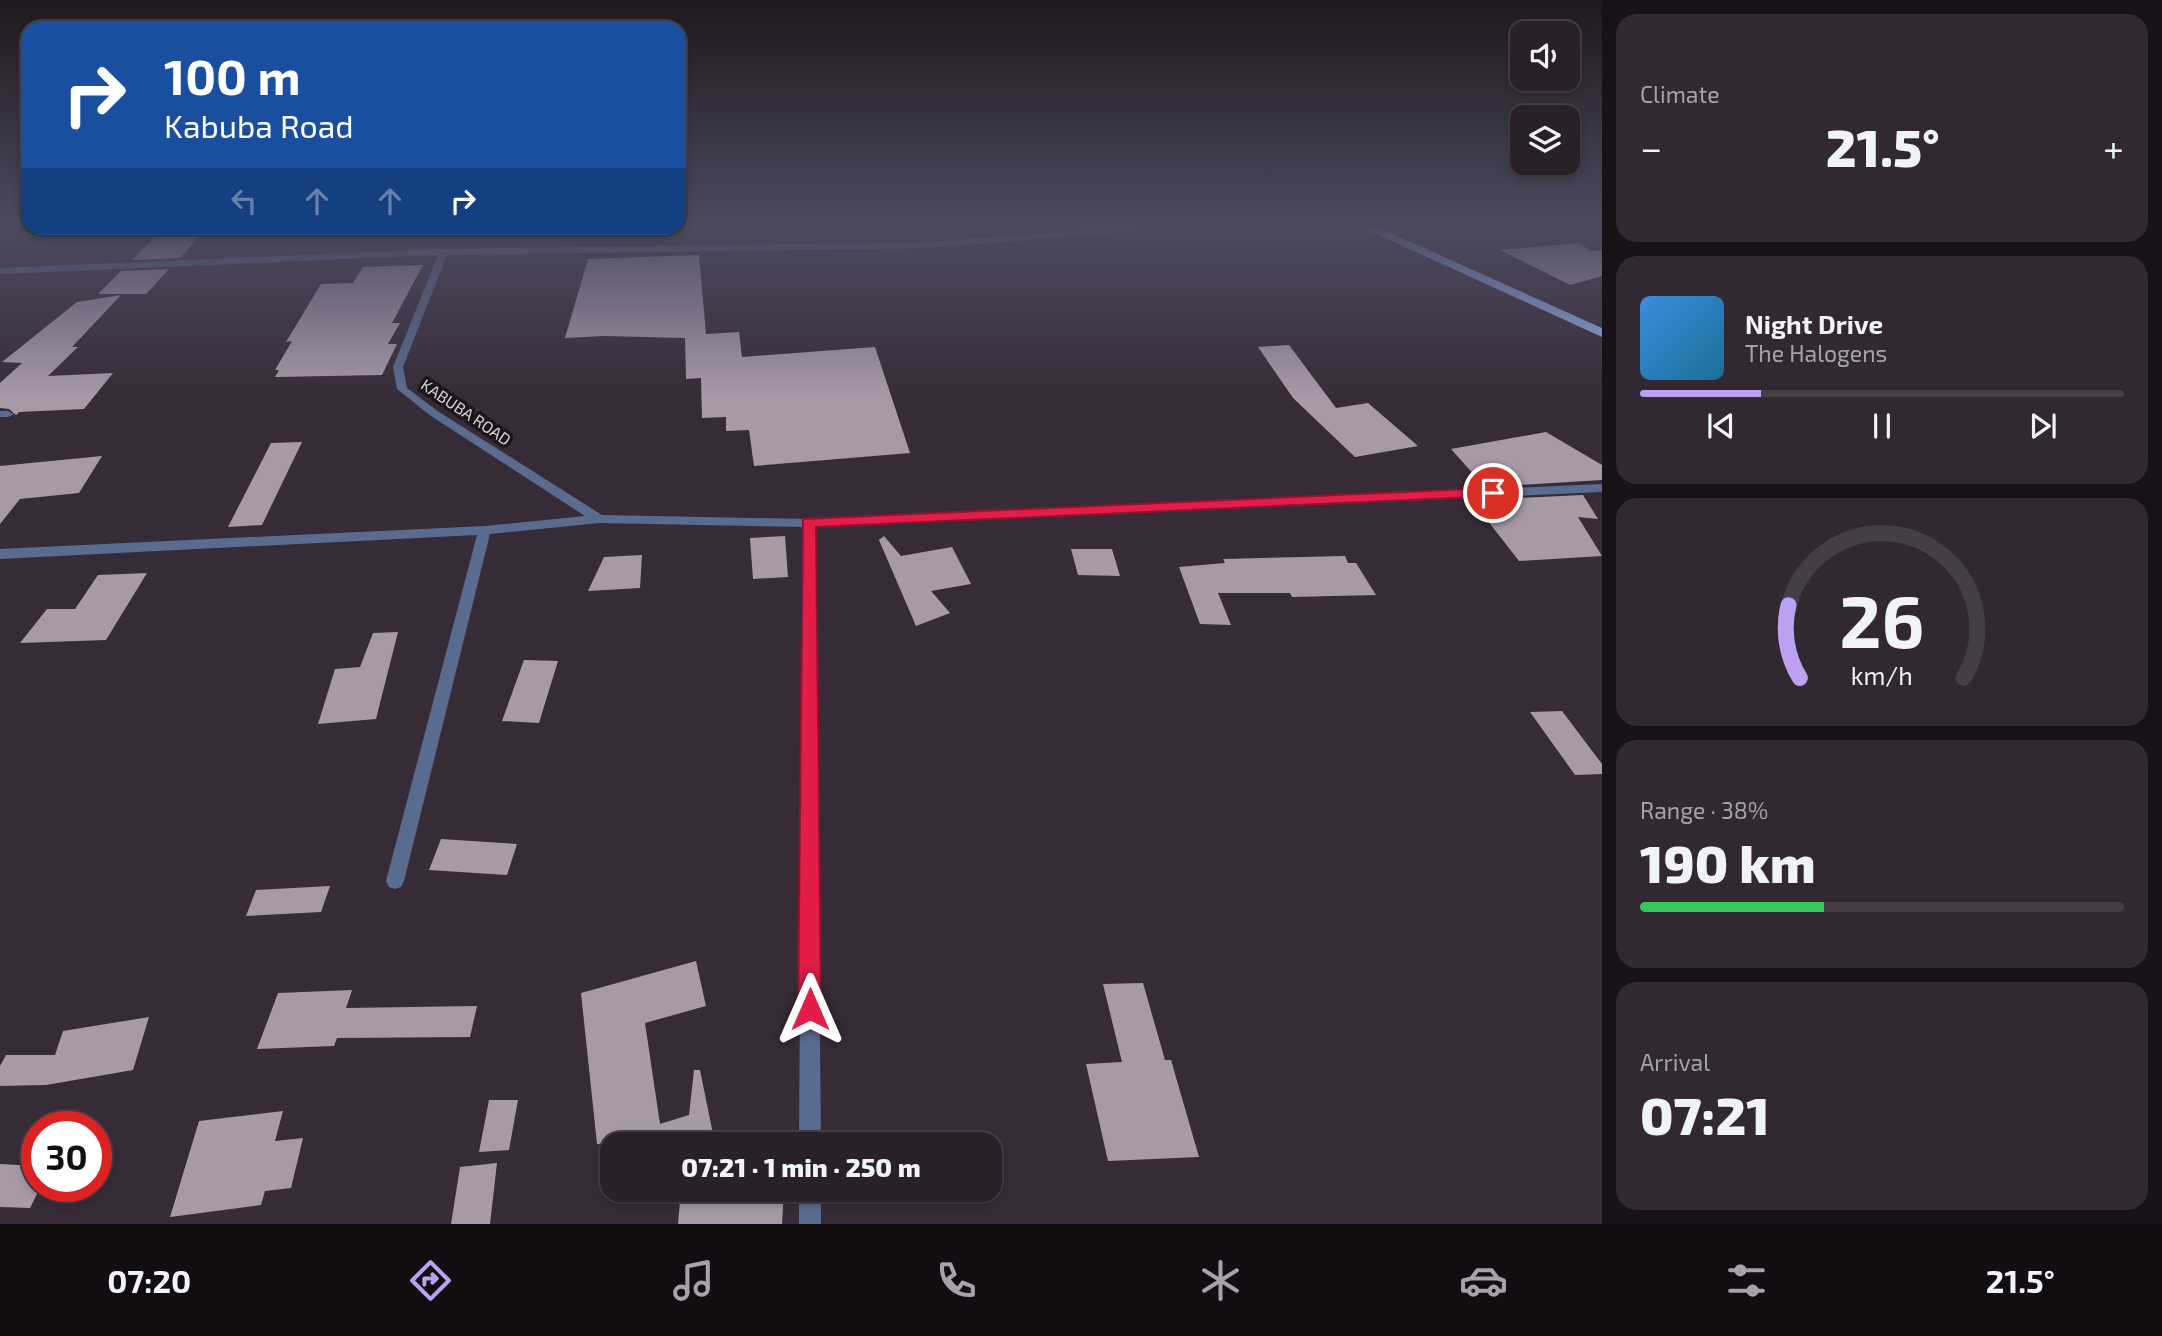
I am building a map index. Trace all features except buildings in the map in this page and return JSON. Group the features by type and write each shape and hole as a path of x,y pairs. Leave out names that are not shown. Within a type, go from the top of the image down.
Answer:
{"highway":[{"path":"1489,282 1602,333"}],"street":[{"name":"KABUBA ROAD","path":"432,282 398,367 402,389 435,414 598,519"},
{"path":"0,554 485,530 598,519 808,523 1602,488"},
{"path":"808,523 810,1132"},
{"path":"395,881 485,530"},
{"path":"810,1202 810,1224"}],"route":[{"path":"810,1009 808,523 1493,493"}]}
